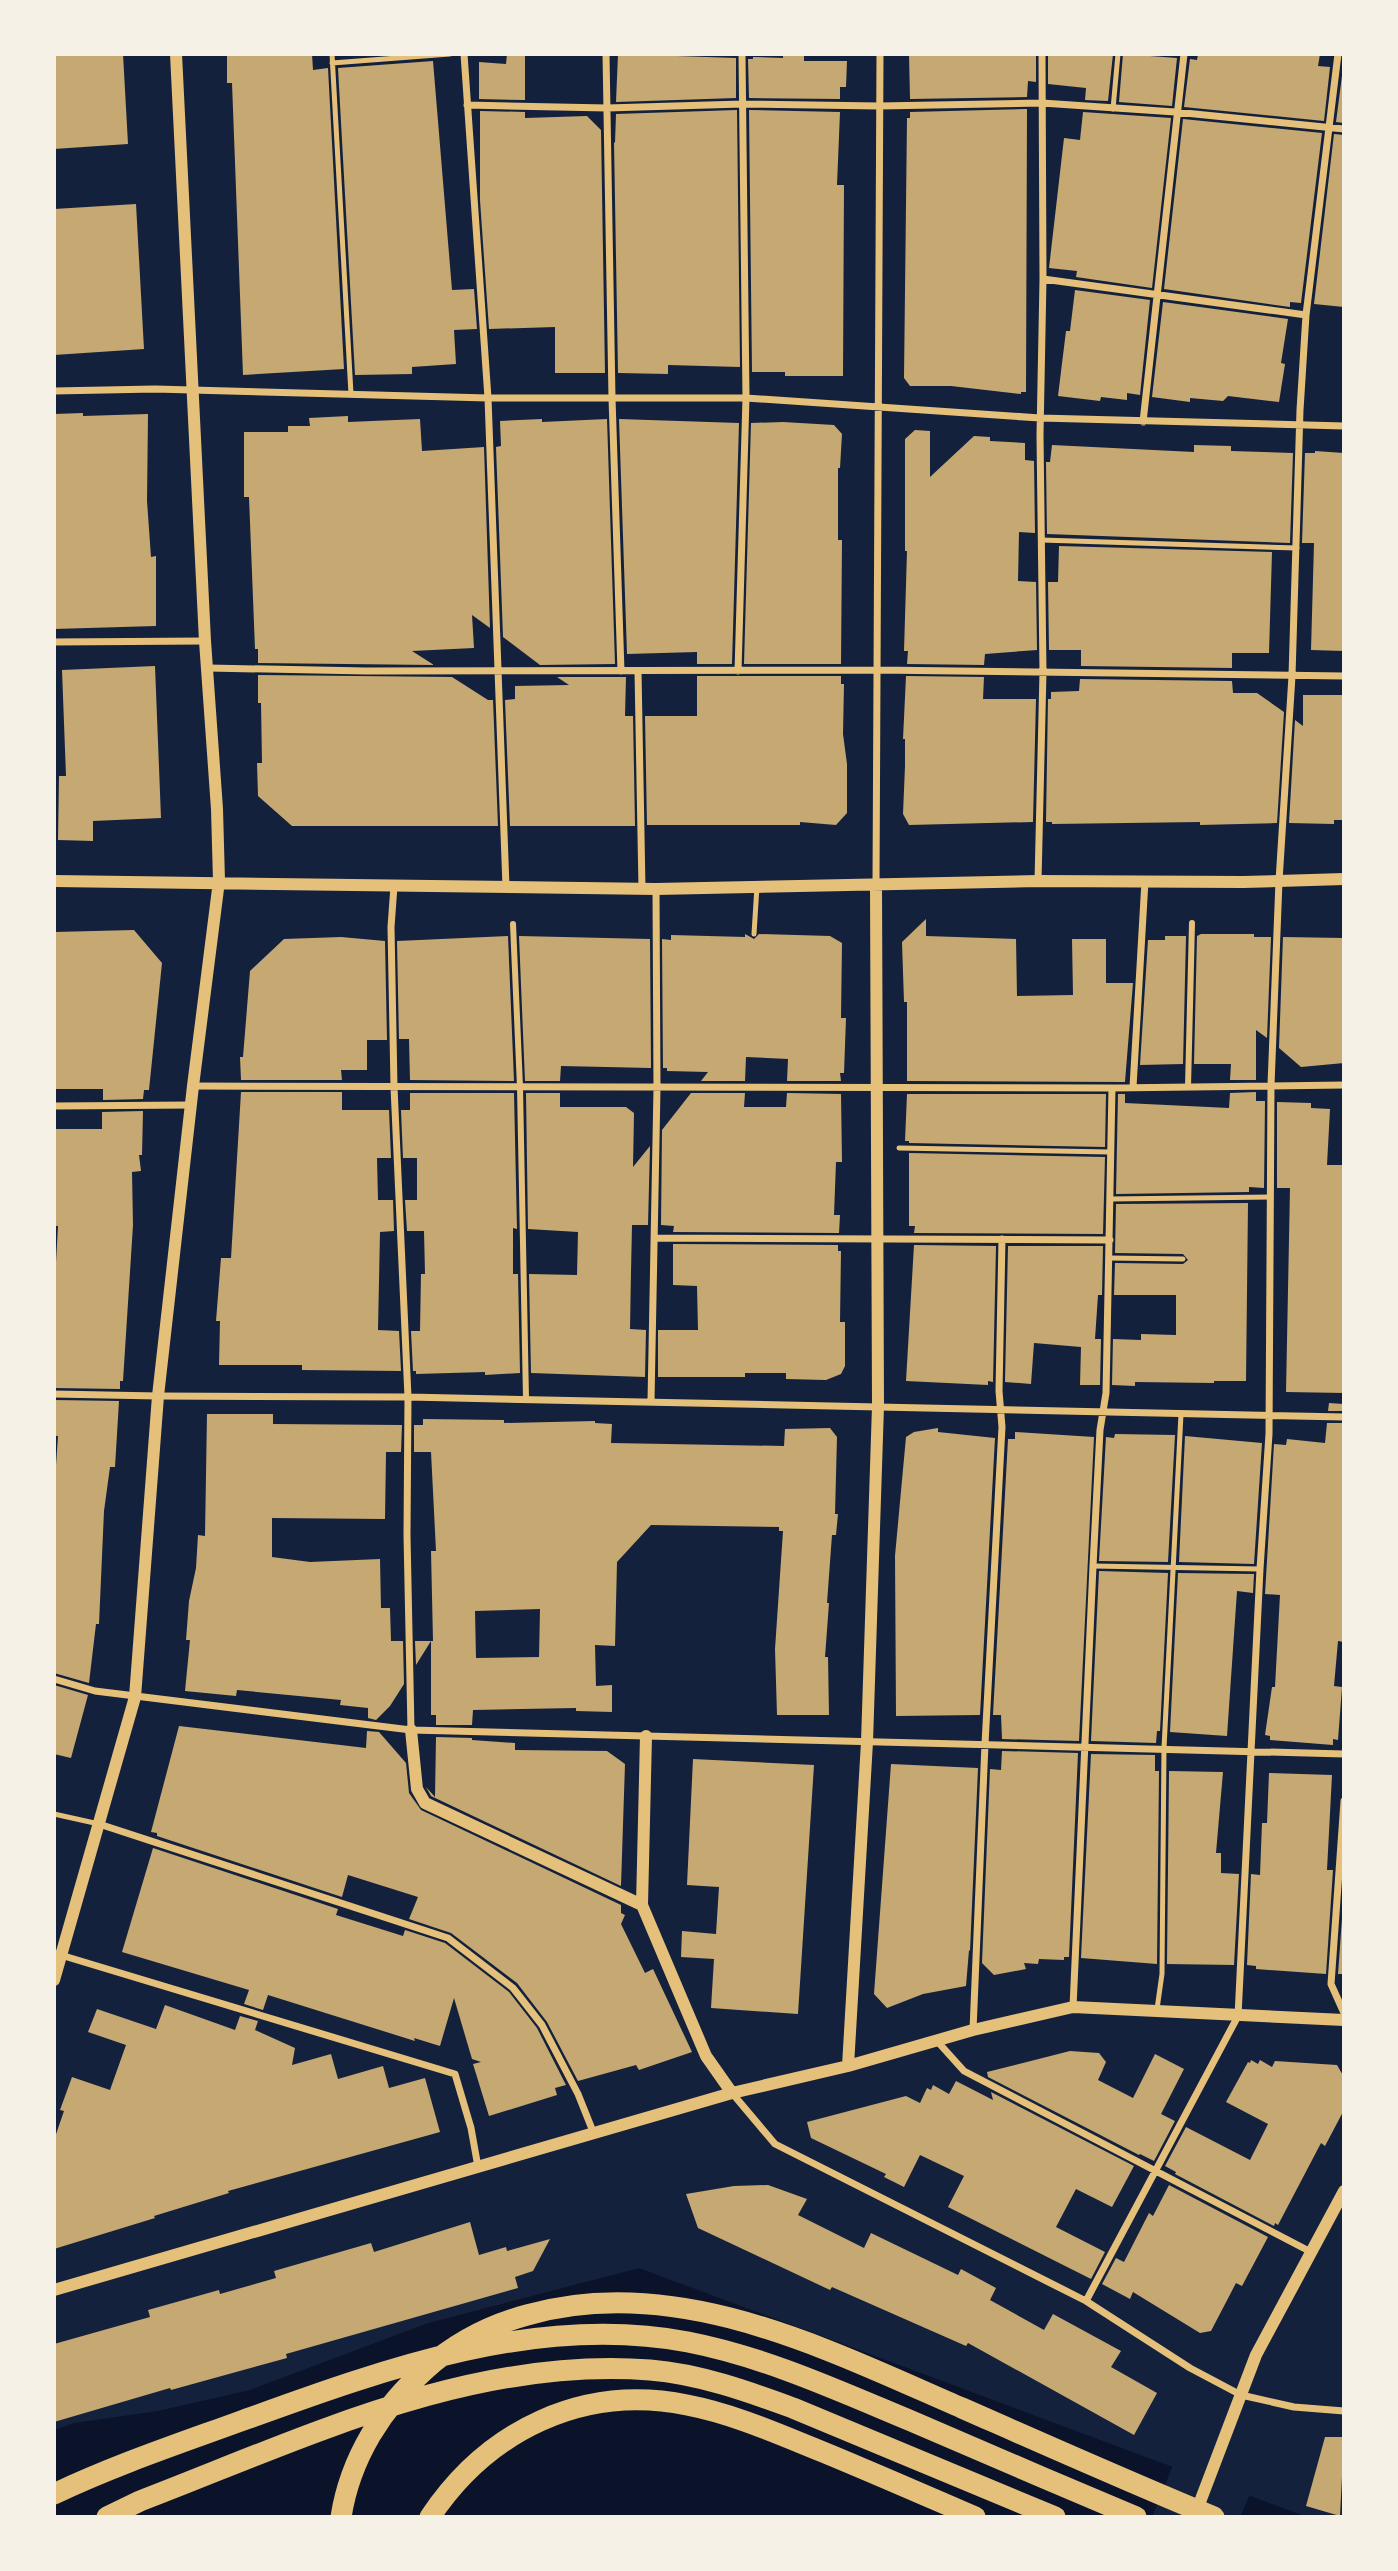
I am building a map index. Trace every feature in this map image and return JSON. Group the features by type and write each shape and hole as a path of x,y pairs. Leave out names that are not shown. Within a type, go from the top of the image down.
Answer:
{"highway":[{"path":"341,2517 356,2461 369,2436 410,2384 448,2351 481,2331 556,2306 595,2302 634,2302 709,2314 770,2330 855,2361 1214,2517"},
{"path":"54,2494 120,2465 405,2364 457,2351 499,2345 582,2336 630,2336 686,2342 764,2362 844,2393 1136,2517"},
{"path":"107,2517 404,2402 505,2379 581,2370 626,2369 679,2374 751,2393 833,2424 1055,2517"},
{"path":"430,2517 464,2474 522,2429 554,2414 583,2405 616,2400 649,2400 686,2405 763,2427 975,2517"}],"street":[{"path":"54,1980 58,1954 135,1697 158,1396 219,881 176,54"},
{"path":"464,54 488,398 506,887"},
{"path":"606,54 612,398 621,671"},
{"path":"738,671 746,398 741,54"},
{"path":"848,2066 867,1741 878,1406 876,884 880,54"},
{"path":"1038,881 1043,672 1040,418 1043,279 1042,54"},
{"path":"1143,422 1175,113 1184,54"},
{"path":"1086,2301 1238,2016 1269,1416 1272,1085 1279,881 1292,676 1300,425 1306,315 1338,54"},
{"path":"467,105 607,108 742,104 879,106 1042,103 1344,129"},
{"path":"1043,279 1306,315"},
{"path":"54,391 194,390 488,398 746,398 1040,418 1344,426"},
{"path":"54,642 205,641"},
{"path":"208,668 498,672 877,670 1344,677"},
{"path":"638,671 642,888"},
{"path":"54,881 219,881 656,889 1038,881 1344,879"},
{"path":"1133,1087 1144,880"},
{"path":"394,886 391,927 394,1087 408,1397 407,1535 411,1730 416,1789 425,1803 642,1905"},
{"path":"651,1402 657,1088 656,889"},
{"path":"1188,1087 1192,923"},
{"path":"513,924 520,1087 526,1399"},
{"path":"193,1086 1112,1088 1344,1085"},
{"path":"1073,2007 1093,1566 1105,1393 1112,1088"},
{"path":"54,1106 191,1105"},
{"path":"654,1238 1110,1240"},
{"path":"973,2031 1002,1427 999,1391 1002,1239"},
{"path":"54,1394 526,1399 1344,1418"},
{"path":"54,1679 95,1691 135,1697 411,1730 1344,1754"},
{"path":"646,1736 642,1905 706,2056 732,2094 775,2144 1086,2301 1190,2368 1241,2395 1294,2407 1344,2411"},
{"path":"1344,1801 1331,1984 1344,2013"},
{"path":"99,1824 448,1938 513,1988 541,2025 578,2094 594,2135"},
{"path":"58,1954 455,2074 471,2128 478,2167"},
{"path":"54,2290 732,2094 1073,2007 1344,2020"},
{"path":"937,2041 964,2071 1311,2252"},
{"path":"1194,2517 1256,2355 1344,2191"}],"lane":[{"path":"332,54 351,394"},
{"path":"332,63 450,54"},
{"path":"1113,109 1118,54"},
{"path":"1041,540 1297,548"},
{"path":"754,934 757,887"},
{"path":"900,1149 1110,1152"},
{"path":"1111,1199 1271,1196"},
{"path":"1109,1258 1183,1259"},
{"path":"1157,2012 1161,1973 1164,1748 1181,1414"},
{"path":"1093,1566 1260,1569"},
{"path":"54,1814 99,1824"}],"water":[{"path":"639,2268 1307,2517 54,2517 54,2430 74,2423 158,2411 250,2390 428,2323"}],"pier":[{"path":"1174,2463 1251,2492 1240,2517 1152,2517"}],"building":[{"path":"54,54 123,54 128,144 54,149"},
{"path":"227,54 312,54 313,70 328,68 344,369 243,375 232,83 227,83"},
{"path":"507,54 525,54 525,100 479,99 479,62 506,64"},
{"path":"618,54 736,58 736,98 616,102"},
{"path":"783,54 804,54 804,61 847,61 846,87 840,87 840,99 749,98 748,59 783,58"},
{"path":"909,54 1036,54 1036,82 1028,81 1027,97 910,99"},
{"path":"1048,54 1113,54 1108,101 1085,100 1086,88 1048,84"},
{"path":"1123,54 1177,58 1172,106 1119,102"},
{"path":"1198,54 1320,54 1318,66 1330,67 1324,121 1184,107 1190,59 1197,60"},
{"path":"433,61 452,290 474,289 477,329 454,330 456,364 412,367 412,374 355,375 338,68"},
{"path":"1344,68 1344,123 1336,122"},
{"path":"1027,109 1026,392 1021,394 951,386 910,386 904,378 907,118 910,118 910,112"},
{"path":"737,110 740,367 668,365 668,374 618,373 614,142 616,114"},
{"path":"749,110 840,112 837,185 844,185 843,376 785,376 785,372 752,372"},
{"path":"480,111 525,112 525,118 587,116 601,130 605,373 555,373 555,327 489,329 480,200"},
{"path":"1083,112 1171,118 1152,288 1076,277 1077,271 1049,268 1064,138 1080,140"},
{"path":"1183,119 1322,133 1301,303 1290,302 1290,307 1164,289"},
{"path":"1334,134 1344,135 1344,307 1314,304"},
{"path":"136,204 144,349 54,355 54,209"},
{"path":"1075,290 1150,300 1140,395 1127,393 1127,400 1101,397 1100,401 1058,396 1066,331 1070,331"},
{"path":"1163,302 1288,319 1281,363 1285,364 1279,402 1228,396 1223,401 1190,398 1190,402 1152,397"},
{"path":"83,413 83,416 148,414 147,501 151,557 156,556 156,626 54,629 54,414"},
{"path":"348,416 348,422 420,419 422,451 484,447 490,628 472,615 474,648 412,651 434,665 258,663 258,649 255,649 249,497 244,497 244,432 288,432 288,426 310,426 309,418"},
{"path":"542,419 542,422 607,419 615,664 540,665 503,637 496,447 501,446 500,421"},
{"path":"619,419 739,423 732,664 697,664 697,652 627,654"},
{"path":"751,423 834,425 842,434 838,468 838,540 842,540 841,664 744,664"},
{"path":"915,430 930,431 930,477 974,436 990,437 990,441 1025,443 1025,460 1034,461 1035,533 1019,532 1018,581 1036,582 1037,650 985,654 984,665 907,664 908,651 904,651 907,551 905,439"},
{"path":"1052,445 1194,452 1194,445 1231,446 1231,451 1293,453 1290,543 1047,534 1046,462 1050,462"},
{"path":"1305,453 1344,453 1344,651 1311,650 1314,543 1302,543"},
{"path":"1059,546 1272,552 1269,653 1232,653 1232,668 1081,666 1081,650 1049,650 1048,582 1058,582"},
{"path":"155,666 161,818 93,821 93,841 58,840 59,776 66,776 62,670"},
{"path":"258,675 452,677 488,700 493,700 498,826 292,826 258,796 257,763 262,763"},
{"path":"697,676 841,676 841,684 844,684 843,734 847,764 847,813 836,825 800,822 800,825 647,825 645,716 697,716"},
{"path":"906,676 984,677 983,699 1036,699 1033,822 909,825 903,814"},
{"path":"557,677 626,677 625,716 633,716 635,826 510,826 505,700 515,699 515,686 569,685"},
{"path":"1080,679 1232,681 1233,693 1257,693 1284,712 1277,823 1200,825 1200,822 1046,822 1048,699 1051,699 1051,692 1079,691"},
{"path":"1303,695 1344,695 1344,820 1334,820 1334,824 1289,823 1295,720 1303,726"},
{"path":"926,919 926,936 1016,939 1017,996 1073,995 1072,939 1106,939 1106,983 1133,983 1125,1082 907,1081 907,1002 904,1002 902,942"},
{"path":"134,930 162,963 149,1090 144,1090 143,1099 103,1100 103,1089 54,1089 54,932"},
{"path":"745,934 754,939 759,934 830,936 842,943 841,1018 846,1018 844,1073 840,1073 841,1081 787,1081 788,1059 746,1057 745,1081 701,1081 708,1072 667,1071 667,1068 663,1068 662,939 671,940 671,935 745,937"},
{"path":"1254,934 1254,937 1271,937 1267,1038 1256,1030 1256,1080 1230,1080 1231,1064 1194,1064 1197,936"},
{"path":"508,936 514,1081 410,1080 409,1039 399,1039 397,941"},
{"path":"519,936 650,939 651,1068 561,1066 560,1081 525,1081"},
{"path":"1165,936 1186,936 1183,1064 1140,1065 1148,940 1165,940"},
{"path":"341,937 385,941 387,1040 367,1040 367,1070 341,1070 342,1080 241,1080 240,1057 243,1057 250,971 284,939"},
{"path":"1283,937 1344,938 1344,1063 1301,1067 1279,1048"},
{"path":"241,1092 342,1092 342,1110 389,1110 391,1158 377,1158 378,1200 393,1200 394,1231 380,1232 378,1330 399,1331 401,1371 302,1370 302,1365 219,1365 220,1321 216,1321 221,1258 231,1258"},
{"path":"1256,1092 1256,1101 1265,1101 1264,1188 1249,1187 1249,1192 1116,1194 1118,1094 1125,1094 1125,1103 1229,1108 1230,1093"},
{"path":"410,1093 514,1093 517,1229 513,1228 513,1274 518,1274 520,1373 416,1374 416,1371 413,1371 411,1331 420,1331 421,1274 425,1274 424,1231 407,1231 405,1200 417,1200 417,1158 403,1158 401,1110 410,1110"},
{"path":"526,1093 560,1093 560,1107 626,1107 634,1113 633,1167 650,1146 648,1225 632,1225 630,1329 646,1330 645,1377 531,1373 529,1274 577,1275 578,1232 528,1229"},
{"path":"691,1093 745,1093 744,1107 786,1107 787,1093 841,1094 842,1162 836,1162 834,1215 840,1215 839,1233 673,1232 674,1226 661,1225 662,1130"},
{"path":"907,1094 1106,1094 1105,1147 909,1143 905,1141"},
{"path":"1277,1102 1311,1103 1311,1108 1330,1109 1327,1165 1344,1165 1344,1393 1286,1392 1290,1188 1277,1188"},
{"path":"143,1111 142,1155 139,1155 141,1171 132,1172 133,1225 123,1381 120,1381 120,1389 54,1388 54,1298 58,1226 54,1226 54,1129 102,1129 102,1112"},
{"path":"909,1153 1105,1157 1103,1234 914,1233 915,1226 909,1226"},
{"path":"1248,1203 1246,1381 1135,1382 1135,1386 1112,1385 1113,1339 1141,1340 1141,1334 1176,1335 1176,1295 1114,1295 1115,1263 1183,1264 1188,1260 1183,1254 1115,1253 1116,1204"},
{"path":"673,1244 838,1245 838,1251 841,1251 840,1322 845,1322 845,1366 841,1374 826,1380 786,1379 786,1373 745,1373 745,1377 658,1377 658,1330 698,1330 697,1286 673,1285"},
{"path":"914,1245 996,1246 993,1382 988,1381 988,1385 906,1381"},
{"path":"1008,1246 1103,1246 1102,1295 1098,1295 1095,1339 1101,1339 1100,1385 1080,1385 1081,1347 1034,1343 1031,1384 1005,1382"},
{"path":"54,1400 119,1401 115,1467 110,1467 104,1511 99,1624 96,1624 89,1683 54,1673 54,1494 58,1436 54,1436"},
{"path":"1329,1403 1344,1404 1344,1411 1328,1411"},
{"path":"207,1414 273,1414 273,1424 402,1425 401,1452 386,1452 385,1519 272,1518 272,1557 310,1562 380,1559 381,1608 390,1608 391,1641 403,1641 404,1684 390,1706 376,1720 368,1718 368,1708 340,1705 341,1700 237,1690 236,1696 185,1691 190,1640 186,1640 189,1601 196,1568 198,1535 205,1536"},
{"path":"423,1419 504,1420 504,1423 595,1421 612,1424 611,1443 784,1446 785,1429 830,1428 837,1437 835,1514 838,1514 836,1535 832,1535 827,1603 825,1657 828,1657 829,1715 777,1715 775,1649 783,1531 779,1531 779,1527 651,1525 617,1562 615,1646 595,1645 596,1686 612,1685 612,1712 576,1711 576,1708 473,1710 472,1725 436,1725 436,1715 431,1715 431,1551 436,1551 431,1452 414,1452 414,1425 423,1425","holes":["540,1609 539,1657 476,1658 475,1611"]},
{"path":"1327,1423 1344,1423 1344,1642 1338,1641 1334,1686 1342,1687 1338,1740 1333,1739 1333,1745 1270,1740 1270,1736 1265,1735 1272,1687 1275,1687 1280,1595 1265,1594 1274,1444 1286,1445 1287,1439 1325,1443"},
{"path":"938,1428 938,1432 995,1438 980,1715 896,1716 895,1556 906,1437 914,1432"},
{"path":"1015,1432 1094,1437 1079,1741 1002,1739 1001,1715 993,1715 1008,1439 1015,1439"},
{"path":"1115,1434 1175,1435 1168,1562 1099,1561 1106,1437 1114,1438"},
{"path":"1185,1436 1262,1443 1254,1564 1179,1562"},
{"path":"1099,1571 1168,1573 1160,1731 1157,1731 1156,1743 1091,1741"},
{"path":"1178,1573 1254,1574 1253,1593 1237,1591 1227,1736 1170,1732"},
{"path":"415,1641 431,1641 416,1665"},
{"path":"54,1685 88,1695 71,1758 54,1754"},
{"path":"179,1726 366,1748 367,1731 379,1732 406,1763 409,1793 421,1810 621,1905 621,1913 625,1915 621,1924 645,1973 653,1969 692,2052 639,2070 636,2065 578,2081 547,2022 517,1983 451,1933 409,1919 418,1897 348,1875 342,1897 157,1836 157,1833 151,1832"},
{"path":"436,1737 515,1743 515,1750 607,1751 625,1764 621,1886 431,1796 426,1787 435,1797"},
{"path":"1002,1751 1078,1753 1069,1957 1064,1957 1064,1960 1039,1959 1038,1964 1024,1963 1026,1969 994,1975 982,1963 990,1769 1001,1770"},
{"path":"1091,1754 1155,1755 1155,1771 1159,1771 1157,1964 1081,1958"},
{"path":"693,1759 814,1765 798,2014 711,2008 714,1959 681,1957 682,1931 716,1934 719,1887 687,1885"},
{"path":"891,1764 978,1768 966,1986 923,1994 887,2008 874,1994"},
{"path":"1169,1771 1223,1772 1216,1853 1221,1853 1221,1873 1239,1874 1234,1965 1167,1964"},
{"path":"1269,1773 1332,1775 1327,1870 1333,1870 1326,1974 1256,1969 1256,1966 1247,1965 1251,1874 1260,1875 1262,1823 1267,1823"},
{"path":"153,1848 338,1909 336,1915 403,1936 405,1930 445,1943 509,1992 537,2028 566,2085 555,2088 557,2095 489,2116 473,2064 481,2062 472,2059 454,1998 440,2046 414,2038 415,2041 268,1995 263,2010 244,2004 249,1990 122,1952"},
{"path":"1344,1891 1344,1974 1338,1974"},
{"path":"165,2005 235,2030 240,2016 258,2021 255,2030 295,2048 292,2065 331,2054 338,2079 383,2066 389,2088 425,2078 440,2132 228,2191 229,2193 154,2216 155,2218 54,2249 54,2140 64,2111 60,2110 72,2077 110,2090 126,2045 88,2032 97,2009 156,2029"},
{"path":"1070,2051 1099,2053 1106,2062 1098,2080 1133,2098 1155,2054 1184,2069 1161,2114 1175,2121 1154,2161 988,2077 987,2072"},
{"path":"1251,2060 1258,2064 1260,2060 1272,2067 1275,2061 1337,2065 1344,2077 1344,2110 1325,2146 1321,2143 1278,2225 1275,2223 1274,2226 1175,2174 1176,2172 1165,2166 1186,2127 1250,2160 1268,2124 1226,2102"},
{"path":"956,2081 993,2100 991,2092 1134,2166 1112,2207 1076,2189 1056,2227 1105,2252 1091,2279 948,2207 964,2176 920,2155 904,2187 884,2177 886,2174 811,2138 807,2122 906,2096 920,2103 927,2088 931,2090 933,2085 949,2094"},
{"path":"768,2185 807,2199 798,2215 864,2248 871,2233 958,2275 961,2269 996,2288 990,2300 1044,2330 1053,2314 1121,2351 1111,2367 1157,2393 1134,2435 968,2343 966,2346 832,2287 830,2290 698,2228 686,2194 734,2186"},
{"path":"1169,2185 1268,2237 1242,2286 1236,2283 1211,2331 1200,2333 1133,2292 1130,2299 1102,2284 1116,2258 1124,2262 1149,2213 1153,2216"},
{"path":"470,2222 479,2255 506,2247 507,2251 550,2239 533,2271 515,2277 518,2288 286,2354 287,2358 54,2422 54,2344 150,2317 148,2310 219,2290 220,2294 276,2278 274,2271 371,2243 374,2252"},
{"path":"1325,2437 1344,2437 1340,2516 1306,2506"}]}
